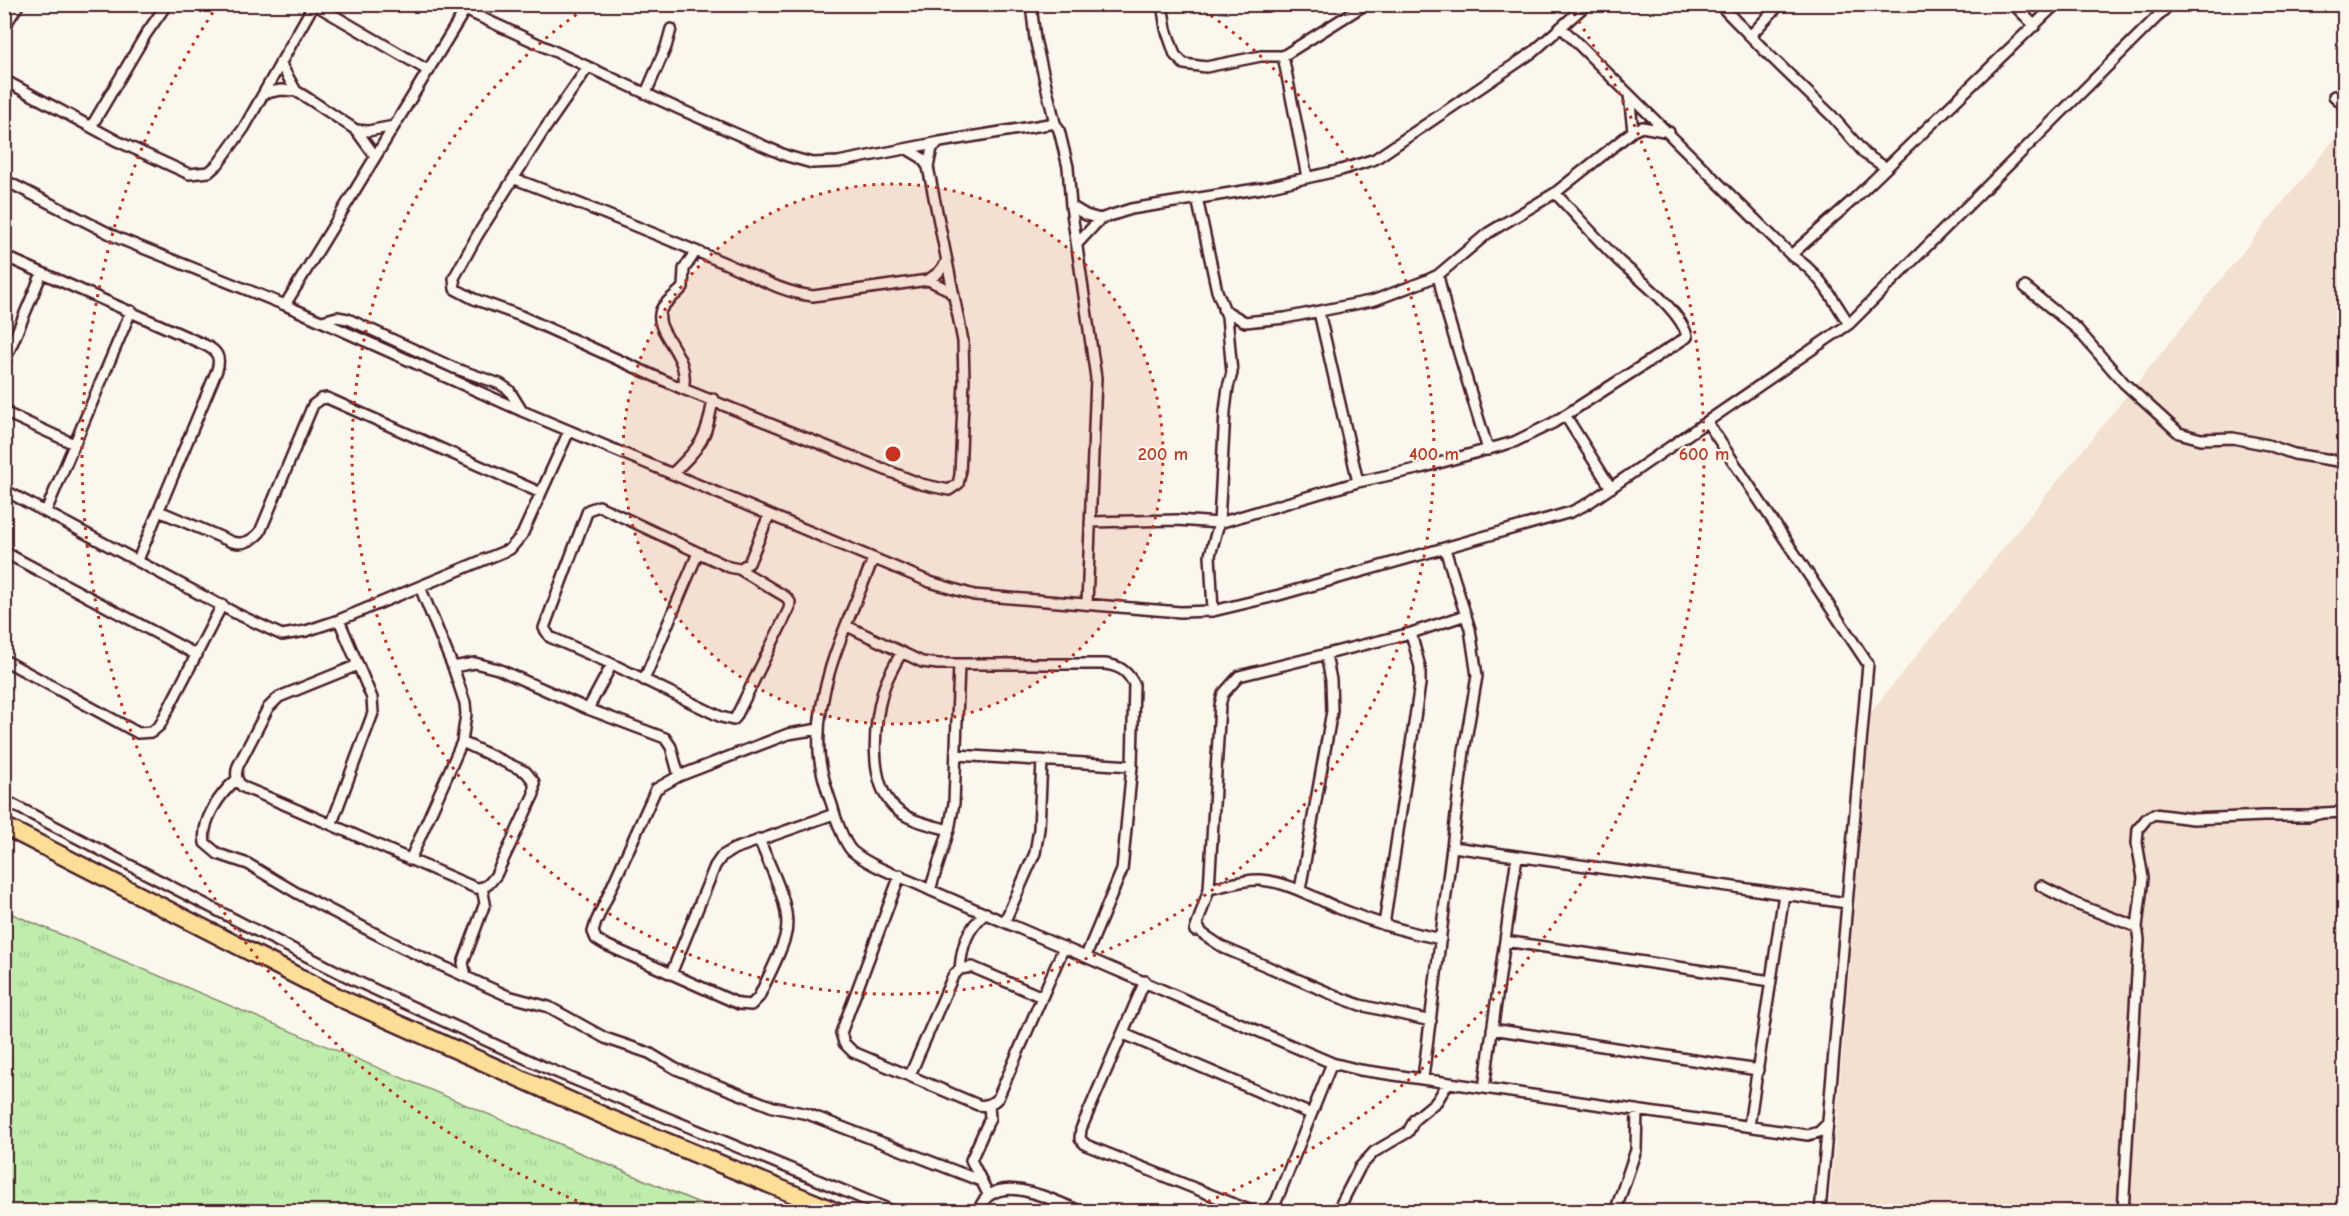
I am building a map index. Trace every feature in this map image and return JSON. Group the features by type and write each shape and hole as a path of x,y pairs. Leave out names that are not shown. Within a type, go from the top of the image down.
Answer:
{"highway":[{"path":"4,825 342,999 611,1119 837,1212"}],"street":[{"path":"4,27 19,4"},
{"path":"91,127 146,34 167,4"},
{"path":"4,80 91,127 189,174 209,172 218,165 265,93 314,4 429,70"},
{"path":"1030,4 1035,39 1054,123 1059,130 1068,167 1071,206 1096,378 1087,604"},
{"path":"1162,4 1170,44 1175,55 1184,64 1206,67 1261,56 1283,56 1366,4"},
{"path":"1078,243 1100,219 1131,209 1262,188 1375,159 1533,52 1587,4"},
{"path":"1719,4 1832,116 1864,154 1885,167"},
{"path":"1750,36 1780,4"},
{"path":"2013,4 2035,26"},
{"path":"1791,255 1853,200 2056,4"},
{"path":"4,180 118,238 285,305 522,411 930,582 974,595 1180,612 1213,611 1445,549 1571,512 1611,488 1849,324 2170,4"},
{"path":"285,305 467,7 588,67 787,156 812,163 838,162 1054,123"},
{"path":"646,93 671,28"},
{"path":"1562,28 1791,255 1803,262 1822,283 1849,324"},
{"path":"1283,56 1307,177"},
{"path":"280,63 296,91 356,130 375,156"},
{"path":"588,67 477,236 454,278 455,289 683,389 713,399 921,484 949,490 958,484 962,454 963,341 928,167 932,148 940,142"},
{"path":"265,93 280,90 296,91"},
{"path":"1629,95 1633,131"},
{"path":"2334,96 2344,105"},
{"path":"356,130 368,131 394,126"},
{"path":"1223,309 1245,322 1285,318 1375,300 1438,274 1488,233 1555,193 1633,131 1642,128 1669,132"},
{"path":"907,149 922,158 928,167"},
{"path":"515,179 747,272 782,290 813,296 928,280 946,263"},
{"path":"1090,522 1177,520 1219,523 1358,482 1488,450 1537,432 1687,337 1685,326 1657,294 1619,260 1555,193"},
{"path":"1197,198 1223,309 1227,316 1232,374 1225,411 1219,523 1210,555 1213,611"},
{"path":"1071,206 1086,216 1100,219"},
{"path":"683,389 685,369 665,333 659,316 662,308 683,287 684,269 696,251"},
{"path":"4,256 131,311 216,352 217,370 138,560"},
{"path":"4,363 42,273"},
{"path":"1438,274 1446,310 1488,450"},
{"path":"928,280 947,289 954,296"},
{"path":"2025,286 2077,329 2124,383 2179,433 2201,440 2233,438 2268,445 2294,454 2344,462"},
{"path":"46,511 131,311"},
{"path":"1319,312 1358,482"},
{"path":"322,321 337,317 348,319 454,368 500,384 508,390 522,411"},
{"path":"1229,339 1245,322"},
{"path":"392,353 398,341"},
{"path":"159,511 232,542 245,543 255,538 260,532 314,405 321,399 327,398 541,493"},
{"path":"672,474 690,457 704,439 709,428 713,399"},
{"path":"4,412 74,444"},
{"path":"1565,415 1611,488"},
{"path":"1707,422 1868,664 1820,1212"},
{"path":"4,490 235,613 282,635 306,631 339,620 510,549 522,536 569,431"},
{"path":"599,506 729,567 739,569 766,584 790,602 789,609 736,717 728,720 550,637 544,628 588,510 599,506"},
{"path":"739,569 750,563 769,515"},
{"path":"1423,1078 1464,751 1477,676 1466,615 1445,549"},
{"path":"4,552 197,655"},
{"path":"644,680 698,553"},
{"path":"873,559 831,660 819,729 822,774 834,814 850,849 865,860 1332,1063 1360,1070 1808,1135 1819,1132 1828,1123"},
{"path":"410,860 462,742 466,714 465,703 453,667 420,587"},
{"path":"4,660 138,733 152,732 160,725 222,605"},
{"path":"1431,1021 1351,1002 1224,948 1203,934 1198,927 1195,931 1209,889 1220,705 1223,694 1239,676 1411,633 1466,615"},
{"path":"332,823 374,713 372,698 339,620"},
{"path":"847,626 922,662 1105,664 1118,666 1129,674 1134,684 1132,766 1122,870 1086,956"},
{"path":"1384,925 1420,684 1420,667 1411,633"},
{"path":"902,653 883,689 879,708 876,754 878,778 893,807 908,817 949,830"},
{"path":"1300,890 1332,711 1331,680 1326,655"},
{"path":"453,667 475,663 498,669 588,709 665,738 671,747 679,776"},
{"path":"588,709 612,664"},
{"path":"930,890 949,830 954,803 959,664"},
{"path":"358,666 279,697 268,708 238,766 237,779 243,787 332,823 476,888 483,888 496,875 534,794 534,782 526,772 462,742"},
{"path":"759,840 783,900 787,919 786,935 759,997 751,1005 739,1004 596,939 593,932 656,789 679,776 788,734 819,729"},
{"path":"956,755 1132,766"},
{"path":"1005,921 1035,853 1039,829 1042,760"},
{"path":"237,779 222,791 203,831 205,843 219,854 248,864 297,893 396,944 508,996 549,1008 605,1038 649,1053 690,1075 773,1107 808,1114 981,1182"},
{"path":"4,800 356,981 543,1067 895,1212"},
{"path":"2123,1212 2139,940 2137,927 2143,878 2137,843 2138,829 2147,818 2154,814 2193,819 2309,816 2344,812"},
{"path":"671,974 715,866 722,856 734,849 834,814"},
{"path":"1453,847 1847,903"},
{"path":"1484,1088 1517,856"},
{"path":"900,875 841,1033 844,1043 853,1052 978,1105 989,1105 998,1098 1064,946"},
{"path":"1209,889 1257,880 1300,890 1404,932 1441,939"},
{"path":"2041,886 2076,904 2137,927"},
{"path":"466,976 463,963 485,903 483,888"},
{"path":"1749,1126 1784,894"},
{"path":"960,969 961,951 967,932 986,913"},
{"path":"1505,941 1771,981"},
{"path":"910,1075 953,976 960,969 972,967 1042,997"},
{"path":"1145,981 1081,1129 1080,1138 1086,1145 1254,1212"},
{"path":"1492,1029 1758,1070"},
{"path":"1124,1034 1311,1114"},
{"path":"1266,1212 1276,1202 1332,1063"},
{"path":"1337,1212 1360,1167 1374,1152 1408,1132 1415,1119 1437,1101 1448,1083"},
{"path":"988,1194 971,1160 990,1118 989,1105"},
{"path":"1615,1212 1636,1150 1637,1110"},
{"path":"978,1212 982,1200 988,1194 1006,1188 1083,1212"}],"shaded area":[{"path":"2344,127 2344,1211 1829,1212 1871,712"}],"green space":[{"path":"5,911 697,1202 727,1211 5,1211"}]}
